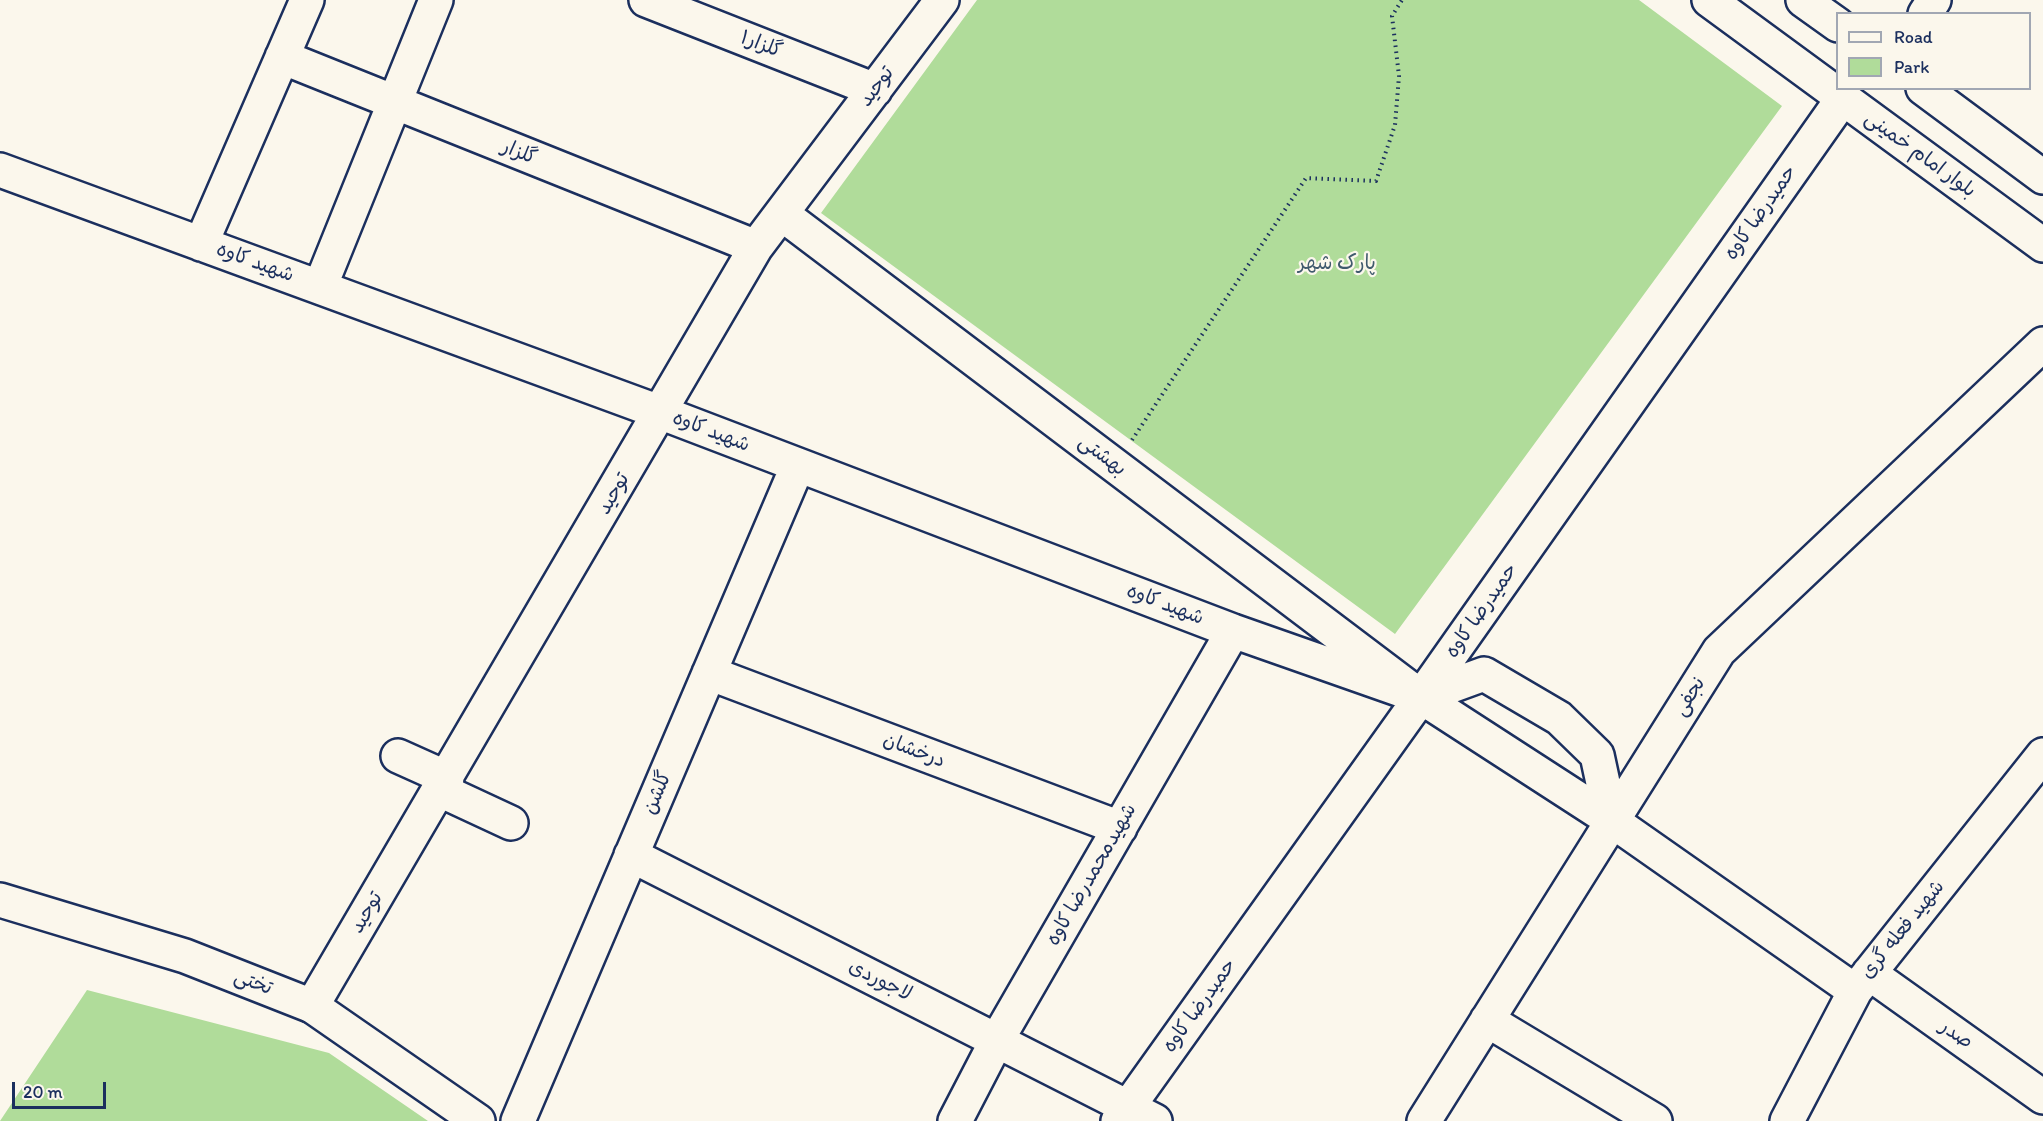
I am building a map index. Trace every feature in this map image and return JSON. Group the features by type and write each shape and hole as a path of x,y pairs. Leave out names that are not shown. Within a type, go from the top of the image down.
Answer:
{"street":[{"path":"201,244 307,0"},
{"path":"320,287 436,0"},
{"name":"گلزار۱","path":"646,0 875,90"},
{"name":"توحید","path":"312,1006 662,413 756,247 942,0"},
{"name":"بلوار امام خمینی","path":"1709,0 2043,245"},
{"path":"1803,0 1836,25"},
{"name":"گلزار","path":"282,57 756,247"},
{"path":"1926,90 2043,177"},
{"name":"حمیدرضا کاوه","path":"1134,1116 1421,697 1842,98"},
{"name":"شهید کاوه","path":"0,170 662,413 1233,631 1421,697"},
{"name":"بهشتی","path":"782,214 1421,697"},
{"name":"نجفی","path":"1424,1121 1719,651 2043,344"},
{"name":"گلشن","path":"518,1121 798,465"},
{"name":"شهیدمحمدرضا کاوه","path":"955,1121 997,1040 1233,631"},
{"name":"درخشان","path":"709,674 1120,828"},
{"path":"1421,697 1484,674 1559,718 1597,755 1611,820"},
{"name":"صدر","path":"1421,697 2043,1097"},
{"name":"شهید فعله گری","path":"1787,1121 1862,982 2043,755"},
{"path":"398,756 512,823"},
{"name":"لاجوردی","path":"632,855 997,1040 1134,1116"},
{"name":"تختی","path":"0,900 185,956 312,1006 478,1121"},
{"path":"1487,1020 1655,1121"}],"path":[{"path":"1115,466 1306,178 1376,182 1395,125 1399,76 1392,16 1402,0"}],"green space":[{"name":"پارک شهر","path":"977,0 1639,0 1782,106 1395,634 821,213"},
{"path":"87,990 329,1053 428,1121 0,1121"}]}
